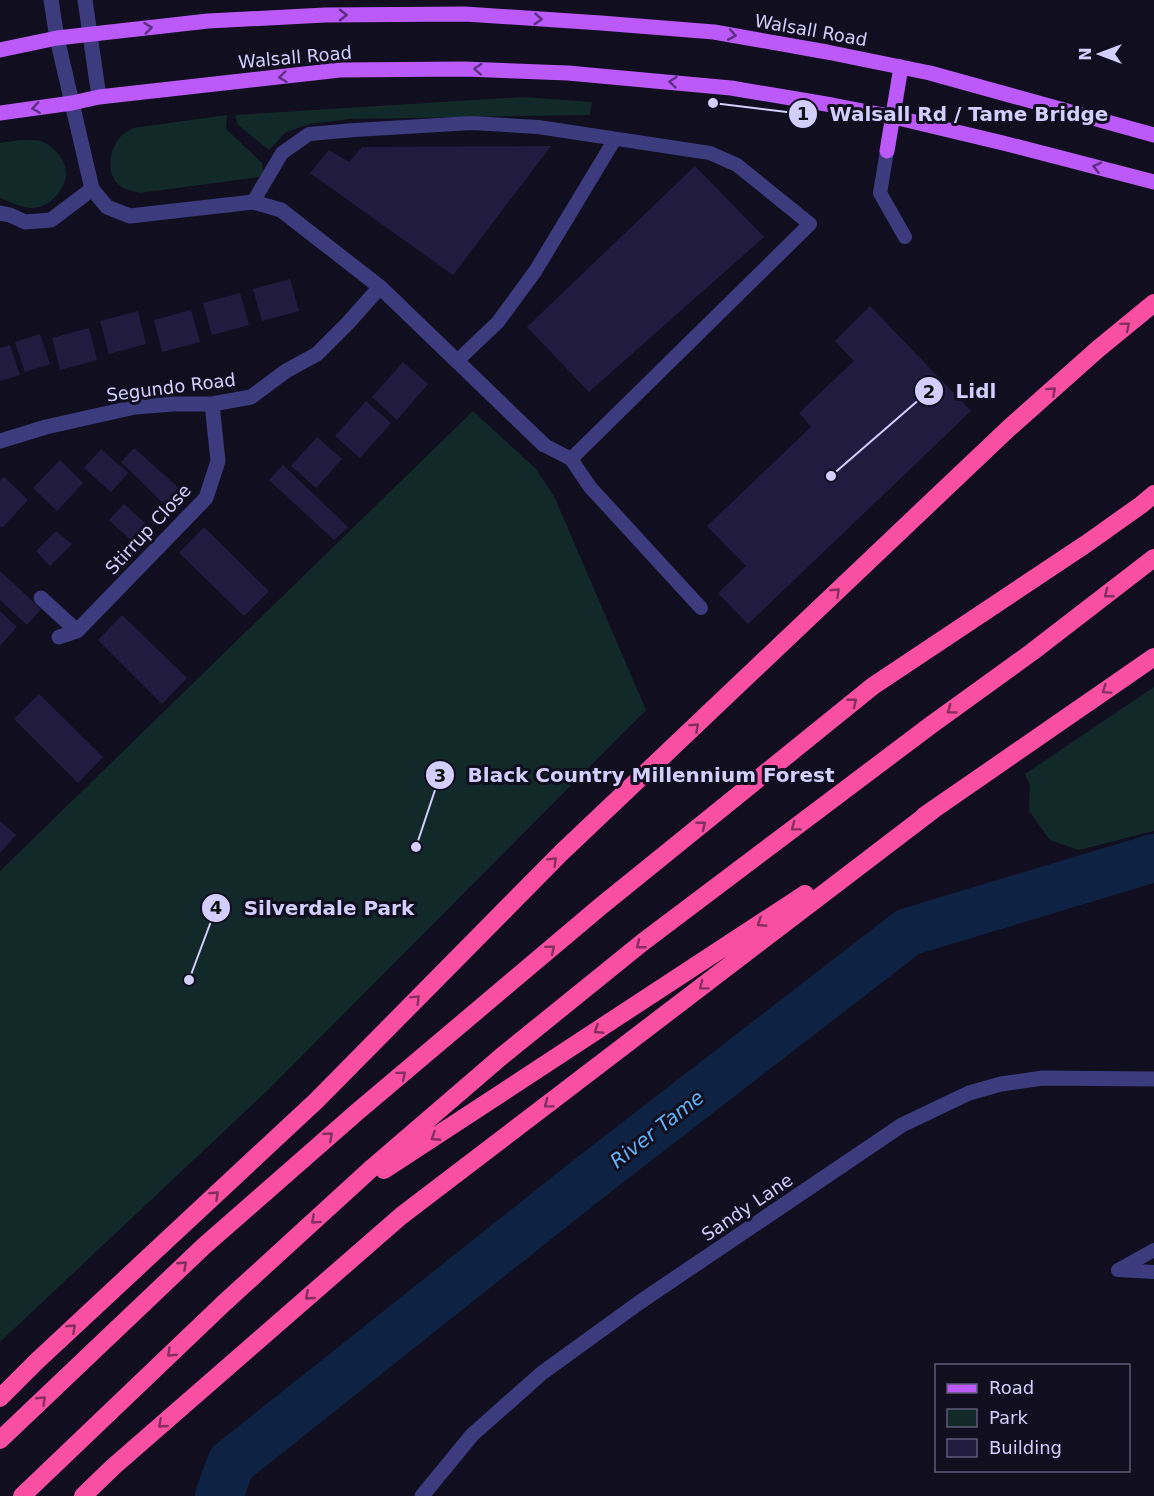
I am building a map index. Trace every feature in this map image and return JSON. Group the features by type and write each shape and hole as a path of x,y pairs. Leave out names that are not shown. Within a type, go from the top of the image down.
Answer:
{"highway":[{"path":"0,1398 316,1101 569,845 1008,429 1154,303"},
{"path":"0,1440 204,1246 357,1112 592,914 873,686 1086,544 1154,494"},
{"path":"22,1496 223,1304 373,1167 502,1056 643,942 931,725 1032,652 1154,558"},
{"path":"333,1204 933,810 1154,657"},
{"path":"83,1496 122,1459 401,1216 933,810"}],"main road":[{"name":"Walsall Road","path":"0,50 57,38 208,21 325,15 465,14 714,32 930,73 1154,135"},
{"path":"887,151 901,67"},
{"name":"Walsall Road","path":"0,113 99,97 340,70 464,69 568,73 731,87 894,117 1154,182"}],"street":[{"path":"51,0 57,38 92,189 106,207 130,216 253,202 281,210 380,287 544,445"},
{"path":"85,0 99,97"},
{"path":"0,213 25,222 51,220 92,189"},
{"name":"Segundo Road","path":"0,441 46,427 135,407 212,404 251,397 286,371 316,354 380,287"},
{"name":"Stirrup Close","path":"77,632 206,498 218,461 212,404"},
{"path":"41,598 77,632"},
{"path":"59,637 77,632"},
{"name":"Sandy Lane","path":"422,1496 472,1435 542,1372 640,1302 902,1125 969,1093 1001,1084 1043,1078 1154,1079"}],"lane":[{"path":"253,202 282,153 309,134 472,123 538,128 710,153 737,165 810,224 571,459"},
{"path":"458,361 498,322 536,270 615,139"},
{"path":"887,151 880,193 905,237"},
{"path":"544,445 571,459 590,487 701,609"},
{"path":"1154,1250 1118,1270 1154,1272"}],"green space":[{"path":"523,97 592,102 590,115 350,119 310,124 286,132 269,150 238,125 235,115"},
{"path":"227,115 226,129 262,163 263,171 259,177 140,193 123,188 114,179 110,160 114,147 121,136 133,128"},
{"path":"21,140 41,141 52,148 61,158 66,170 65,182 59,193 49,202 37,208 24,207 0,198 0,143"},
{"path":"473,411 536,469 554,496 646,710 269,1089 0,1342 0,871"},
{"path":"1154,687 1154,831 1079,850 1050,840 1029,811 1030,786 1025,774"}],"building":[{"path":"551,146 453,275 310,173 329,150 349,162 362,147"},
{"path":"695,166 764,237 589,392 527,327"},
{"path":"290,279 299,311 262,321 253,289"},
{"path":"240,293 249,325 212,335 203,303"},
{"path":"870,306 971,411 748,624 718,593 746,566 707,526 811,427 799,413 854,361 835,341"},
{"path":"191,310 200,342 162,352 154,320"},
{"path":"138,311 146,344 109,354 100,321"},
{"path":"89,328 97,360 60,370 52,338"},
{"path":"40,334 50,364 25,372 15,342"},
{"path":"10,345 20,375 0,381 0,348"},
{"path":"403,362 428,384 397,420 372,397"},
{"path":"366,401 391,423 360,458 335,436"},
{"path":"317,437 342,459 316,488 291,466"},
{"path":"134,448 181,490 165,505 121,462"},
{"path":"101,449 128,473 111,492 84,468"},
{"path":"60,460 83,483 57,511 33,488"},
{"path":"283,465 348,527 334,540 269,480"},
{"path":"4,477 28,500 2,528 0,526 0,481"},
{"path":"124,504 155,532 138,547 109,520"},
{"path":"204,527 269,591 244,616 179,553"},
{"path":"56,531 72,544 50,566 36,551"},
{"path":"0,571 41,609 27,625 0,600"},
{"path":"0,611 17,627 0,646"},
{"path":"122,615 187,678 162,704 98,640"},
{"path":"39,694 103,757 78,783 14,719"},
{"path":"0,821 16,835 0,853"}],"waterway":[{"name":"River Tame","path":"219,1496 231,1463 587,1180 908,932 1154,858"}],"place":[{"name":"Walsall Rd / Tame Bridge","path":"713,103"},
{"name":"Lidl","path":"831,476"},
{"name":"Black Country Millennium Forest","path":"416,847"},
{"name":"Silverdale Park","path":"189,980"}]}
